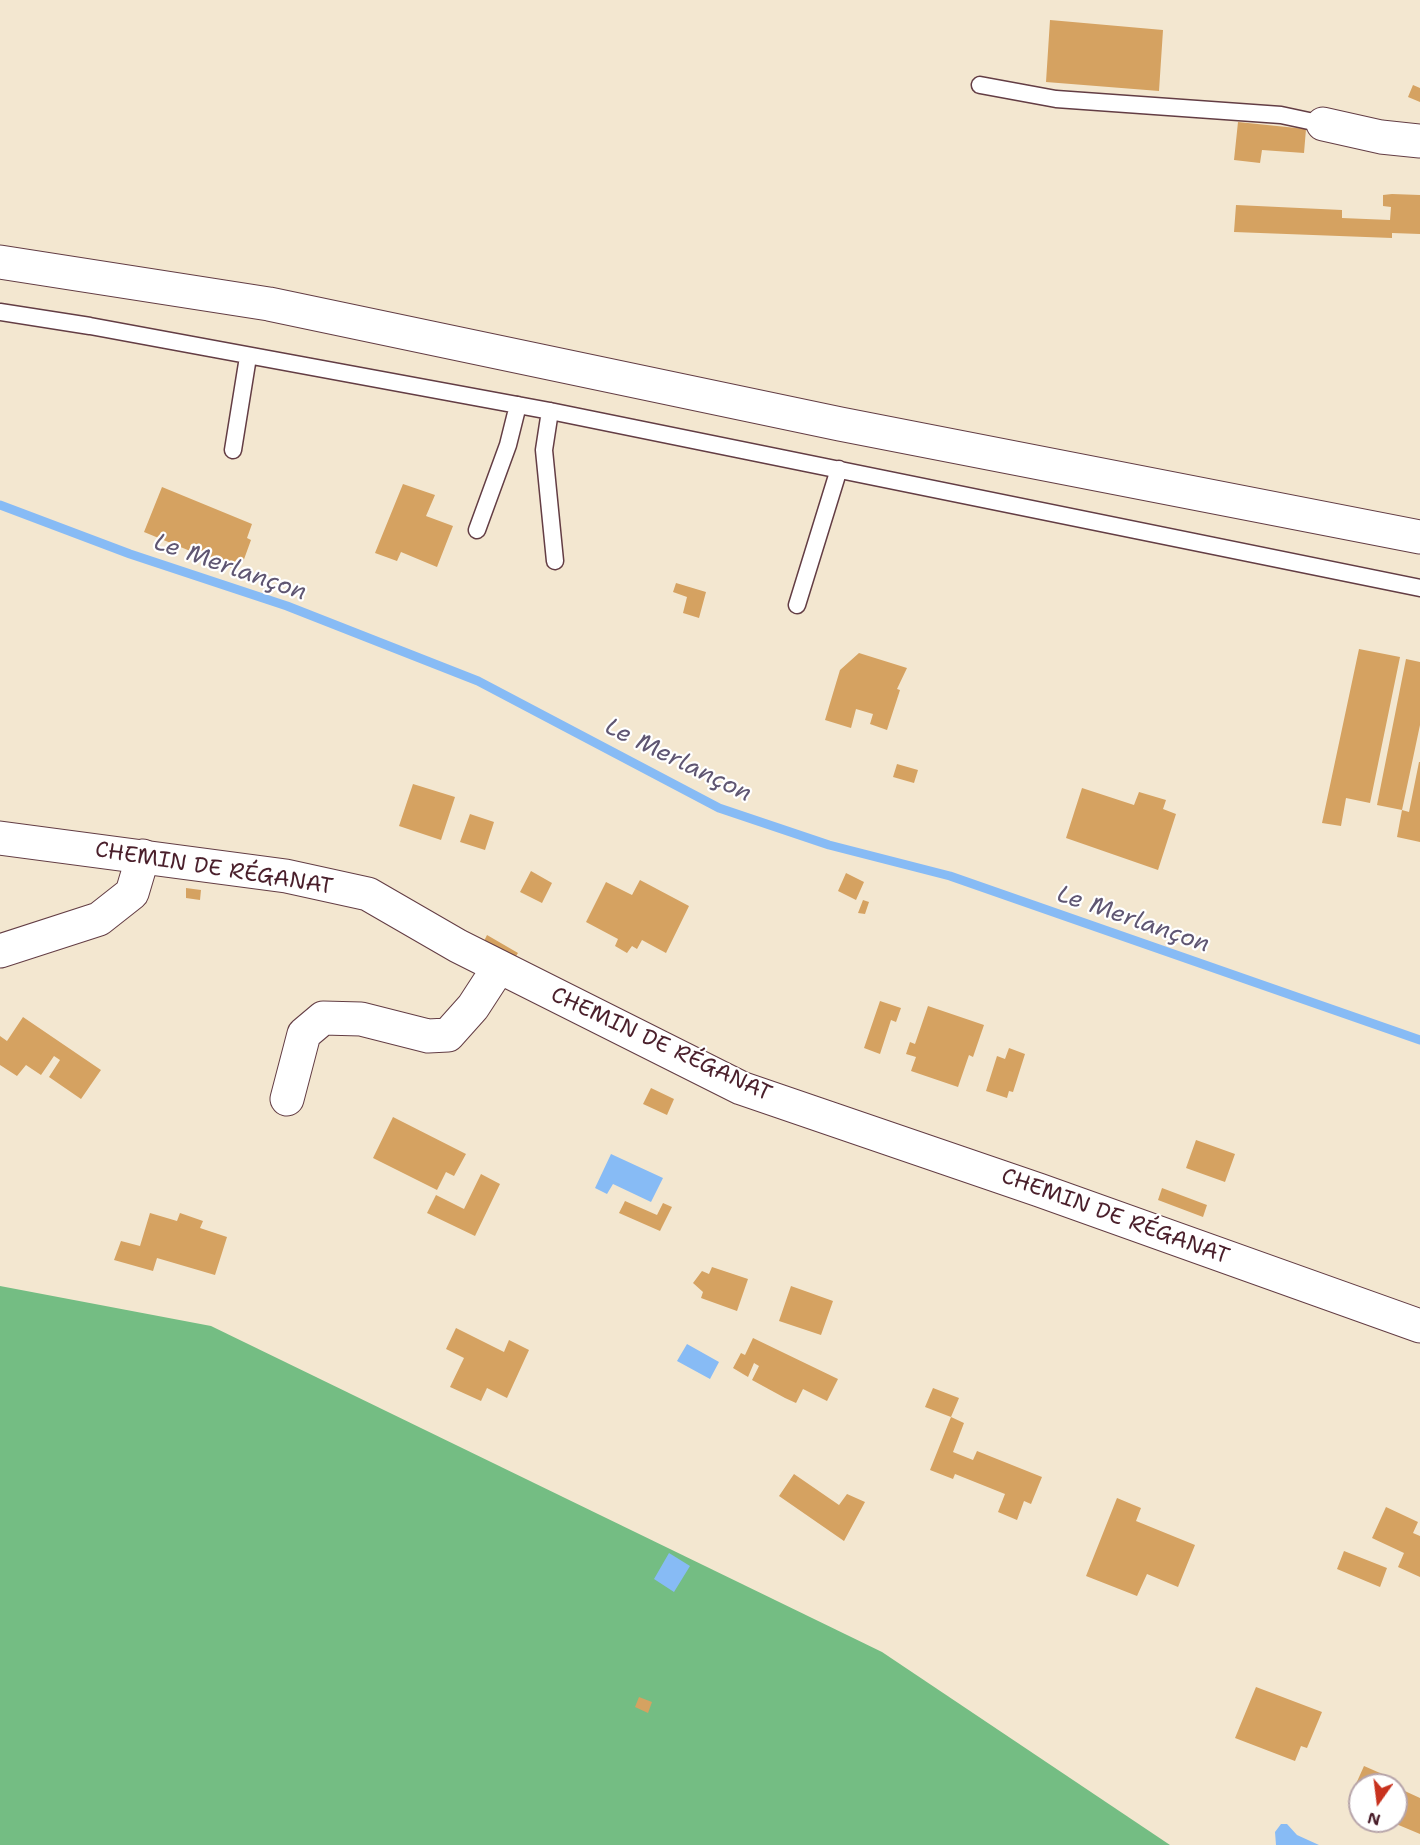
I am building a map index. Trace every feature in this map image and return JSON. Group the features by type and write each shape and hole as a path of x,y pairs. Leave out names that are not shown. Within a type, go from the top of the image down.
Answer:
{"street":[{"path":"1323,124 1381,137 1420,141"},
{"path":"0,262 269,304 840,424 1420,537"},
{"name":"CHEMIN DE RÉGANAT","path":"0,838 286,876 368,894 499,967 741,1088 1039,1190 1420,1326"},
{"path":"0,951 99,919 132,893 143,856"},
{"path":"287,1099 304,1034 323,1018 361,1019 428,1036 448,1035 473,1007 499,967"}],"lane":[{"path":"980,85 1056,99 1281,115 1323,124"},
{"path":"0,312 90,326 550,411 1420,588"},
{"path":"233,450 248,357"},
{"path":"477,530 508,445 518,405"},
{"path":"550,411 544,450 555,561"},
{"path":"797,605 839,470"}],"green space":[{"path":"0,1286 211,1326 882,1652 1170,1845 0,1845"}],"water":[{"path":"611,1154 663,1178 651,1202 613,1184 607,1194 595,1188"},
{"path":"687,1344 719,1362 710,1379 677,1361"},
{"path":"669,1553 690,1566 674,1592 654,1579"},
{"path":"1281,1824 1287,1824 1297,1835 1319,1845 1276,1845 1275,1832"}],"building":[{"path":"1050,20 1163,30 1159,91 1046,82"},
{"path":"1413,85 1420,88 1420,102 1408,97"},
{"path":"1238,122 1306,129 1304,153 1262,150 1260,163 1234,160"},
{"path":"1383,195 1420,195 1420,234 1392,233 1392,238 1234,232 1236,205 1342,210 1342,218 1390,220 1391,207 1383,206"},
{"path":"403,484 435,495 426,516 453,526 437,567 401,552 397,561 375,553"},
{"path":"162,487 252,524 247,538 251,540 243,562 238,560 234,569 144,532"},
{"path":"676,583 706,592 699,618 683,613 687,597 673,592"},
{"path":"1359,649 1400,657 1370,803 1346,798 1341,826 1322,823"},
{"path":"859,653 907,668 897,689 900,690 887,730 870,724 873,714 856,709 851,728 825,720 840,670"},
{"path":"1406,659 1420,662 1420,725 1402,810 1377,805"},
{"path":"1419,762 1420,842 1397,837 1402,810 1409,812"},
{"path":"897,764 918,770 914,783 893,777"},
{"path":"413,784 455,797 441,840 399,826"},
{"path":"1082,788 1134,805 1139,792 1166,800 1163,809 1176,814 1158,870 1066,838"},
{"path":"470,814 494,822 485,850 460,842"},
{"path":"531,871 552,883 542,903 520,892"},
{"path":"846,873 864,882 856,900 838,891"},
{"path":"640,880 689,906 666,953 642,940 637,949 632,946 627,953 615,946 618,939 586,922 606,882 632,895"},
{"path":"186,888 201,890 200,900 186,898"},
{"path":"863,900 869,902 865,914 858,913"},
{"path":"487,935 518,953 511,964 482,945"},
{"path":"880,1001 901,1008 896,1022 891,1020 880,1054 864,1048"},
{"path":"928,1006 984,1025 973,1057 969,1055 958,1087 911,1071 916,1057 906,1054 910,1042 915,1044"},
{"path":"23,1017 101,1070 81,1099 49,1077 60,1060 54,1056 41,1075 26,1065 17,1076 0,1065 0,1036 7,1041"},
{"path":"1009,1048 1025,1054 1013,1092 1009,1091 1007,1098 986,1091 997,1056 1005,1059"},
{"path":"651,1088 674,1099 667,1115 643,1104"},
{"path":"393,1117 466,1154 454,1176 446,1172 437,1190 373,1158"},
{"path":"1196,1140 1235,1154 1225,1182 1186,1168"},
{"path":"481,1174 500,1184 475,1236 427,1213 436,1195 464,1209"},
{"path":"1162,1188 1207,1205 1203,1217 1158,1200"},
{"path":"625,1201 657,1215 663,1203 672,1207 660,1231 619,1213"},
{"path":"150,1213 177,1221 180,1213 203,1221 200,1228 227,1237 215,1275 157,1258 153,1271 114,1260 121,1241 140,1246"},
{"path":"712,1267 748,1279 737,1311 701,1298 703,1292 693,1283 702,1271 709,1274"},
{"path":"791,1286 833,1301 821,1335 779,1321"},
{"path":"456,1328 504,1352 509,1340 529,1350 507,1398 487,1388 481,1401 450,1387 464,1358 446,1349"},
{"path":"753,1338 838,1379 827,1401 803,1389 796,1403 752,1380 759,1366 754,1363 748,1377 733,1368 741,1353 745,1355"},
{"path":"933,1388 959,1398 951,1417 925,1407"},
{"path":"951,1417 964,1423 953,1452 973,1460 977,1451 1042,1477 1031,1504 1024,1501 1017,1520 998,1512 1005,1494 955,1474 953,1479 930,1470"},
{"path":"794,1474 839,1505 847,1494 865,1502 844,1541 779,1496"},
{"path":"1117,1498 1141,1508 1136,1521 1195,1545 1178,1587 1147,1574 1137,1596 1086,1576"},
{"path":"1386,1507 1418,1522 1413,1533 1420,1536 1420,1577 1398,1567 1404,1553 1372,1538"},
{"path":"1344,1551 1387,1568 1380,1587 1337,1569"},
{"path":"1256,1687 1322,1712 1307,1748 1301,1746 1295,1761 1235,1738"},
{"path":"639,1697 652,1702 648,1713 635,1707"},
{"path":"1364,1766 1380,1773 1361,1773"},
{"path":"1408,1792 1420,1798 1420,1834 1408,1829"}],"waterway":[{"name":"Le Merlançon","path":"0,505 130,554 287,606 478,681 719,808 829,845 950,876 1420,1040"}]}
